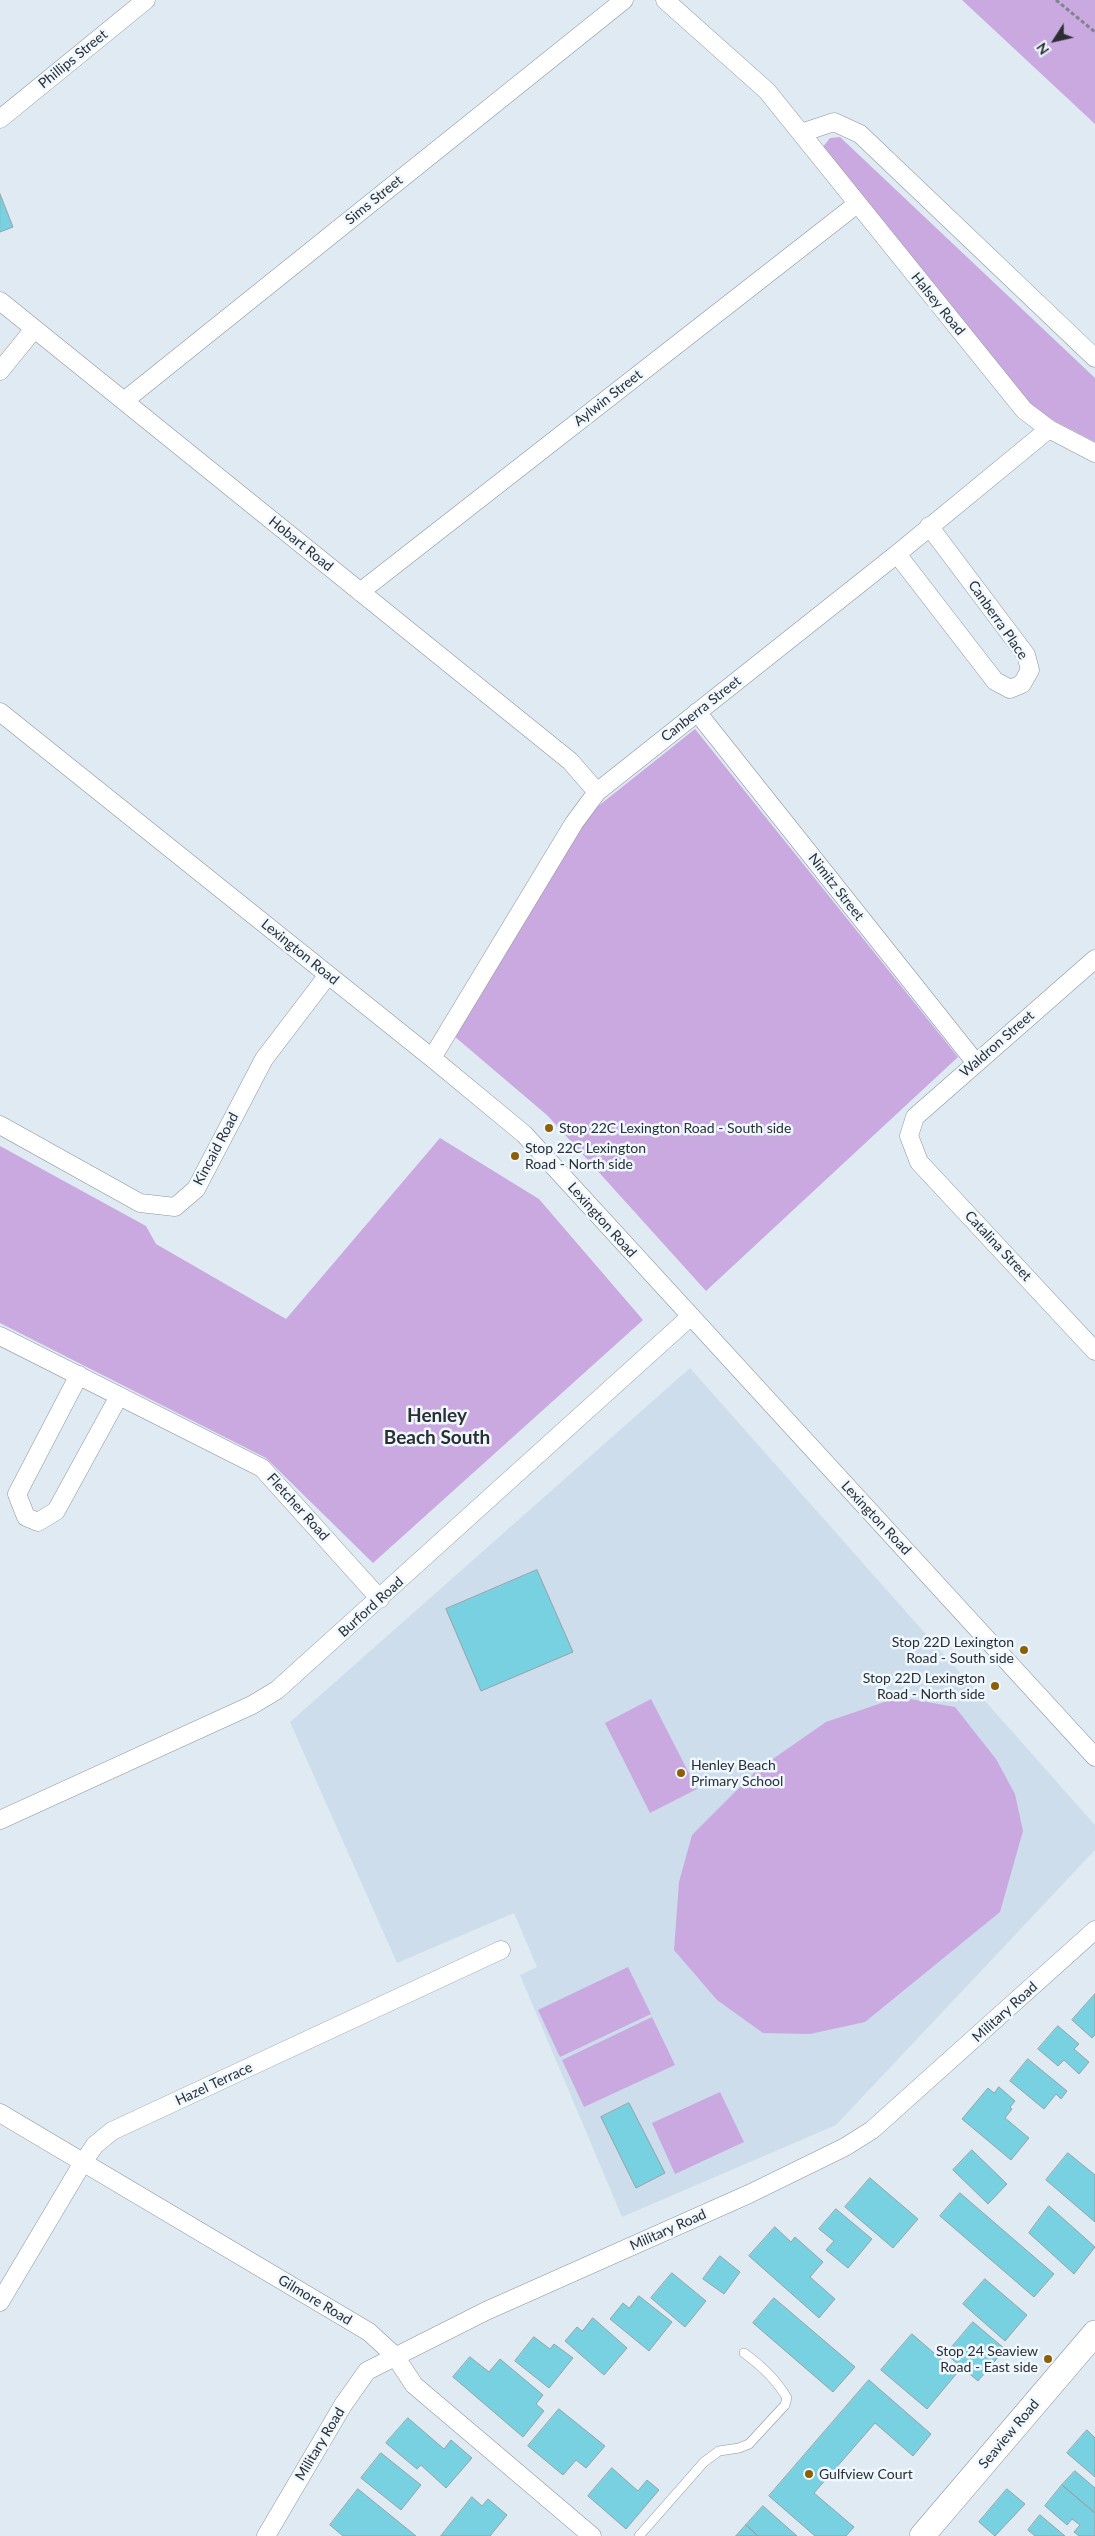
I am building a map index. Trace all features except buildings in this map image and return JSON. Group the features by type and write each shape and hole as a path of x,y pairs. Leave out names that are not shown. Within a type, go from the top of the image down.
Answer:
{"main road":[{"name":"Seaview Road","path":"922,2536 1095,2333"}],"street":[{"name":"Phillips Street","path":"0,118 146,0"},
{"name":"Sims Street","path":"124,401 624,0"},
{"name":"Halsey Road","path":"665,0 767,91 1024,410 1049,429 1095,453"},
{"path":"801,133 834,122 860,134 1095,358"},
{"name":"Aylwin Street","path":"360,592 857,204"},
{"name":"Hobart Road","path":"0,301 570,761 597,792"},
{"path":"0,371 34,328"},
{"name":"Canberra Street","path":"432,1058 574,823 597,792 897,554 1049,429"},
{"name":"Canberra Place","path":"897,554 994,681 1010,688 1022,684 1030,670 1026,655 929,526"},
{"name":"Lexington Road","path":"0,712 524,1134 1095,1756"},
{"name":"Nimitz Street","path":"697,712 976,1063"},
{"name":"Waldron Street","path":"909,1136 915,1118 1095,958"},
{"name":"Kincaid Road","path":"0,1125 140,1203 175,1207 196,1188 264,1059 328,975"},
{"name":"Catalina Street","path":"909,1136 919,1162 1095,1350"},
{"name":"Burford Road","path":"0,1820 252,1705 277,1690 380,1599 690,1317"},
{"name":"Fletcher Road","path":"0,1336 262,1468 380,1599"},
{"path":"79,1375 17,1494 26,1517 38,1522 56,1512 119,1396"},
{"name":"Military Road","path":"266,2536 343,2405 367,2370 486,2311 749,2194 844,2147 872,2130 1095,1930"},
{"name":"Hazel Terrace","path":"0,2302 82,2164 95,2145 112,2131 502,1950"},
{"name":"Gilmore Road","path":"0,2113 82,2164 369,2332 395,2356 414,2385 592,2536"}],"lane":[{"path":"639,2536 704,2462 719,2451 739,2448 749,2444 785,2405 787,2398 780,2387 765,2369 744,2353"}],"path":[{"path":"1056,0 1095,32"}],"shaded area":[{"path":"962,0 1095,0 1095,124 1080,110"},
{"path":"840,137 1095,378 1095,442 1047,417 1030,405 822,148 830,138"},
{"path":"695,729 958,1057 706,1291 548,1116 454,1036 592,811"},
{"path":"440,1138 539,1199 643,1320 373,1563 266,1458 0,1323 0,1146 146,1226 156,1244 286,1319"},
{"name":"Henley Beach Primary School","path":"690,1368 1095,1825 1095,1850 836,2125 622,2217 520,1975 537,1967 514,1913 397,1963 290,1722"},
{"path":"899,1697 955,1707 996,1759 1015,1794 1023,1831 1000,1912 865,2022 810,2034 763,2033 717,2000 674,1950 679,1882 692,1835 757,1770 826,1722"},
{"path":"651,1699 697,1789 650,1813 605,1723"},
{"path":"628,1967 651,2014 560,2057 538,2010"},
{"path":"652,2017 675,2065 584,2107 562,2060"},
{"path":"720,2092 744,2142 675,2174 652,2123"}],"place":[{"name":"Stop 22C Lexington Road - South side","path":"549,1128"},
{"name":"Stop 22C Lexington Road - North side","path":"515,1156"},
{"name":"Stop 22D Lexington Road - South side","path":"1024,1650"},
{"name":"Stop 22D Lexington Road - North side","path":"995,1686"},
{"name":"Henley Beach Primary School","path":"681,1773"},
{"name":"Stop 24 Seaview Road - East side","path":"1048,2359"},
{"name":"Gulfview Court","path":"809,2474"}],"district":[{"name":"Henley Beach South","path":"437,1427"}]}
